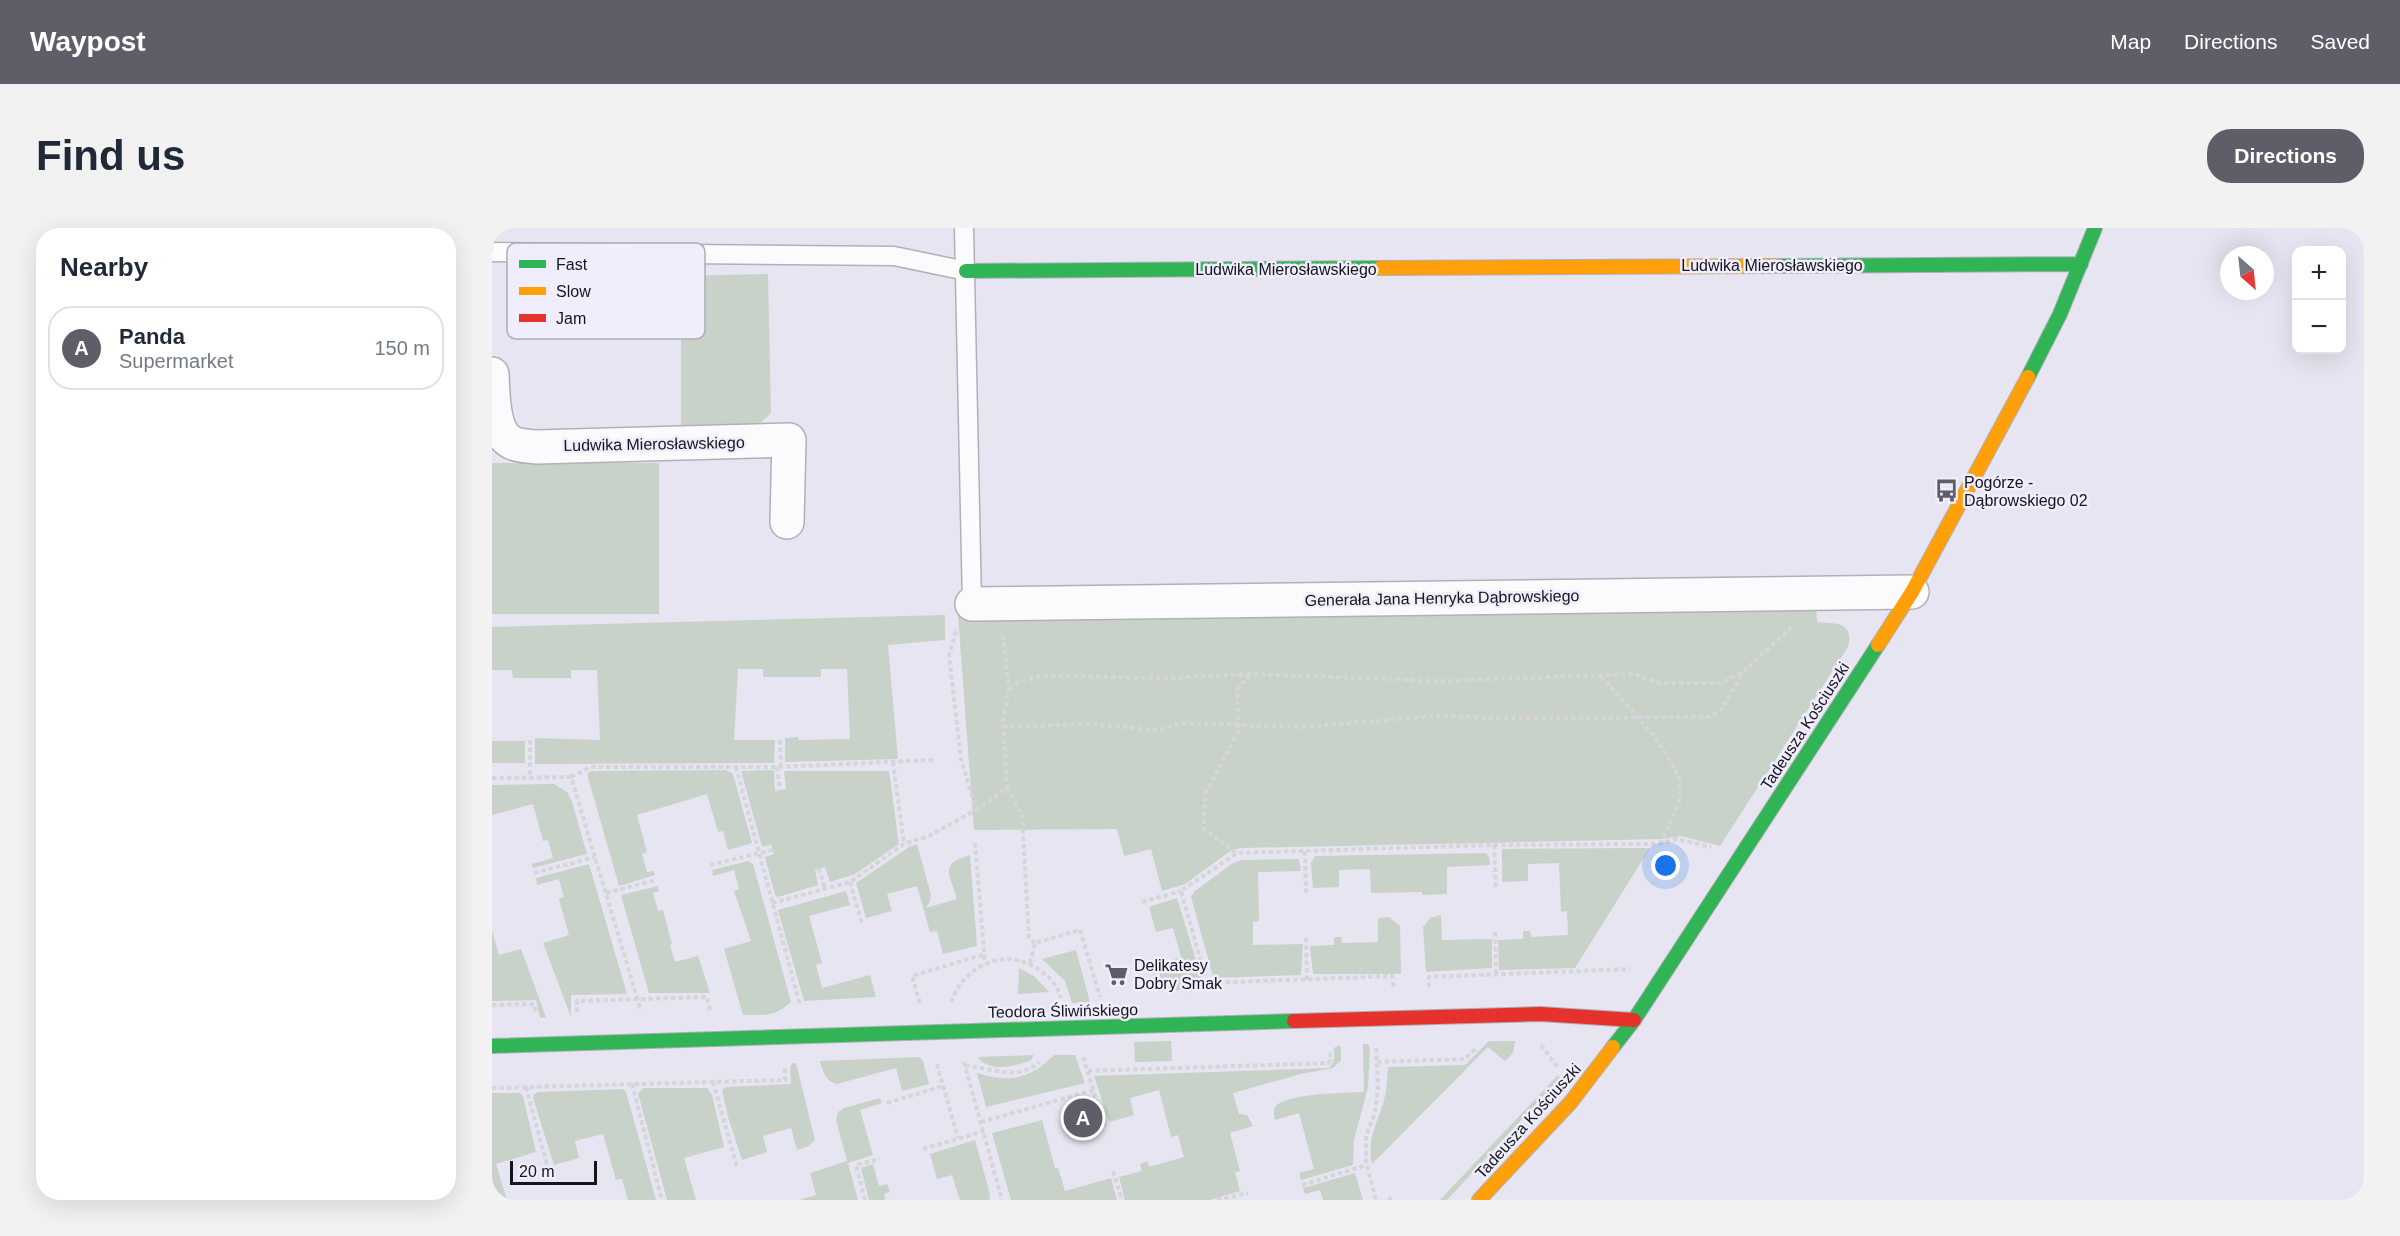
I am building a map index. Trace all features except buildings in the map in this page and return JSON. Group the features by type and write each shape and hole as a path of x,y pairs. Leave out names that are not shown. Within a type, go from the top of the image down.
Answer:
{"street":[{"name":"Tadeusza Kościuszki","path":"1479,1200 1571,1102 1634,1020 1912,592 2060,314 2095,228"},
{"name":"Ludwika Mierosławskiego","path":"966,271 2081,264"},
{"name":"Ludwika Mierosławskiego","path":"492,374 494,414 500,434 512,443 536,447 789,440 787,522"},
{"name":"Generała Jana Henryka Dąbrowskiego","path":"985,604 1912,592"},
{"name":"Teodora Śliwińskiego","path":"492,1046 1540,1014 1634,1020"}],"lane":[{"path":"964,228 966,271 964,298 985,604"},
{"name":"Ludwika Mierosławskiego","path":"492,252 507,252"},
{"name":"Ludwika Mierosławskiego","path":"705,254 894,256 966,271"}],"path":[{"path":"1003,727 1087,724 1158,730 1183,723 1302,727 1435,716 1709,717 1721,710 1743,672 1816,604 1833,594"},
{"path":"976,810 961,759 950,654 956,630 985,604 1009,689 1003,727 1006,788 1022,815 1029,938 1035,944"},
{"path":"1009,689 1021,681 1043,676 1168,678 1251,674 1439,681 1635,674 1660,683 1720,683 1743,672"},
{"path":"1236,854 1204,830 1205,794 1239,730 1237,690 1251,674"},
{"path":"1601,675 1637,716 1671,762 1680,780 1679,803 1659,844"},
{"path":"780,740 780,789"},
{"path":"530,741 530,778"},
{"path":"492,778 571,777 590,766 779,767 933,760"},
{"path":"893,762 904,844"},
{"path":"736,767 800,1005"},
{"path":"571,777 650,1040"},
{"path":"772,903 849,882 904,844 929,836 976,810 1006,788"},
{"path":"1142,902 1181,891 1236,854 1494,845 1659,844 1676,839 1717,849"},
{"path":"975,843 985,963"},
{"path":"1494,845 1496,887"},
{"path":"710,865 773,850"},
{"path":"1305,851 1306,893"},
{"path":"534,873 595,856"},
{"path":"819,868 825,889"},
{"path":"606,893 656,880"},
{"path":"849,882 862,924"},
{"path":"1181,891 1207,983"},
{"path":"1035,944 1080,930 1100,999 1105,1003"},
{"path":"1495,933 1496,974"},
{"path":"1306,938 1307,980"},
{"path":"1030,963 1035,944"},
{"path":"923,1013 912,976 985,954"},
{"path":"1152,966 1160,995"},
{"path":"1430,994 1429,977 1636,969"},
{"path":"1185,993 1207,983 1392,976 1395,997"},
{"path":"1155,995 1168,995"},
{"path":"1376,1200 1367,1165 1366,1136 1375,1113 1378,1087 1376,1038 1382,1019"},
{"path":"1088,1071 1328,1063 1331,1060 1328,1040"},
{"path":"1540,1043 1558,1069"},
{"path":"1080,1048 1105,1128"},
{"path":"492,1088 785,1080 786,1057"},
{"path":"935,1058 958,1138"},
{"path":"965,1066 1013,1072 1035,1065 1042,1058"},
{"path":"713,1082 736,1167"},
{"path":"632,1084 662,1200"},
{"path":"887,1103 943,1086"},
{"path":"526,1087 549,1172"},
{"path":"981,1122 1094,1090"},
{"path":"923,1149 984,1131"},
{"path":"865,1200 856,1165 880,1159"},
{"path":"1302,1185 1367,1165"},
{"path":"1113,1171 1122,1200"},
{"path":"1217,1200 1248,1193"}],"shaded area":[{"path":"768,274 771,413 756,427 681,426 681,339 705,339 705,275"},
{"path":"492,463 659,463 659,614 492,614"},
{"path":"1816,604 1817,622 1837,624 1846,628 1849,639 1848,647 1720,846 1681,836 1662,839 1241,848 1232,850 1185,884 1162,891 1151,849 1124,856 1117,829 974,830 958,615"},
{"path":"945,615 945,640 888,645 898,759 785,762 785,738 850,739 847,669 821,669 821,677 763,677 763,669 738,669 734,740 775,740 774,763 535,764 535,738 600,740 597,670 571,670 571,678 513,678 512,670 492,670 492,627"},
{"path":"492,741 525,741 525,763 492,763"},
{"path":"726,770 732,773 734,778 752,843 728,850 723,831 718,832 707,794 637,815 647,852 642,854 647,872 654,871 655,875 619,886 587,774 592,771"},
{"path":"774,770 775,791 786,789 784,771 889,771 899,844 855,874 830,882 825,867 815,870 818,885 778,897 775,895 765,857 774,854 771,845 762,847 741,771"},
{"path":"554,784 567,792 572,802 587,854 533,868 532,864 553,858 548,840 543,841 533,804 492,815 492,785"},
{"path":"917,844 931,895 926,908 957,899 950,876 950,866 960,858 970,855 977,946 943,954 937,931 930,932 917,886 887,894 892,911 866,918 856,883"},
{"path":"1650,848 1575,968 1499,970 1498,940 1523,939 1523,931 1530,931 1531,937 1568,935 1567,911 1561,912 1559,863 1528,864 1528,881 1502,882 1502,849"},
{"path":"1486,853 1490,865 1447,867 1447,894 1371,893 1370,869 1339,870 1339,887 1313,888 1311,863 1315,856"},
{"path":"1299,859 1301,871 1258,872 1259,921 1253,922 1253,945 1303,944 1301,975 1216,978 1213,976 1191,897 1195,891 1233,863 1242,860"},
{"path":"748,861 753,864 791,1002 774,1013 764,1015 743,1015 724,949 751,941 734,891 739,889 734,870 713,876 712,870"},
{"path":"589,864 627,994 571,995 571,1017 543,943 569,935 559,899 564,897 559,879 537,885 536,878"},
{"path":"658,886 659,891 653,893 658,911 663,910 675,962 698,956 710,993 649,993 621,895"},
{"path":"846,891 850,905 809,916 822,963 816,965 822,988 870,975 876,997 804,1001 778,910"},
{"path":"1177,898 1202,980 1184,989 1164,990 1157,964 1181,957 1173,928 1156,932 1149,907"},
{"path":"1441,915 1442,940 1492,939 1492,968 1426,972 1423,927 1430,918"},
{"path":"1389,917 1400,926 1401,974 1313,974 1310,946 1334,945 1334,937 1341,937 1342,943 1378,942 1378,918"},
{"path":"492,931 499,955 521,949 546,1017 540,1018 536,1000 492,1001"},
{"path":"1076,950 1090,1002 1072,1003 1065,981 1042,959"},
{"path":"1019,968 1034,976 1049,992 1018,994"},
{"path":"1171,1041 1172,1061 1135,1062 1134,1042"},
{"path":"1489,1041 1515,1041 1513,1053 1505,1061 1488,1047 1372,1164 1370,1147 1385,1096 1388,1067 1465,1065"},
{"path":"1363,1044 1368,1044 1370,1048 1368,1087 1354,1140 1353,1165 1301,1180 1299,1173 1314,1169 1299,1113 1275,1120 1275,1108 1292,1098 1364,1092"},
{"path":"1339,1045 1341,1060 1333,1068 1301,1074 1233,1093 1239,1114 1247,1115 1253,1126 1230,1133 1240,1171 1235,1172 1240,1191 1210,1200 1125,1200 1119,1177 1142,1171 1140,1164 1148,1161 1149,1167 1184,1157 1178,1135 1171,1137 1159,1090 1130,1098 1134,1115 1109,1122 1094,1076 1329,1068 1334,1061 1334,1048"},
{"path":"1034,1055 1031,1060 1004,1067 991,1066 979,1059 979,1057"},
{"path":"1054,1055 1075,1055 1085,1083 986,1107 977,1073 1000,1078 1019,1077 1036,1069"},
{"path":"919,1057 923,1061 929,1084 902,1091 896,1068 837,1084 827,1078 820,1061"},
{"path":"796,1063 815,1140 809,1146 797,1150 791,1128 763,1136 767,1152 742,1160 722,1090 726,1087 791,1084 790,1067"},
{"path":"1557,1076 1561,1077 1447,1200 1440,1200"},
{"path":"644,1088 707,1088 712,1095 724,1147 684,1158 696,1200 667,1200 638,1093"},
{"path":"623,1089 626,1092 656,1200 628,1200 622,1179 616,1180 603,1134 575,1141 579,1158 554,1165 533,1098 538,1092"},
{"path":"492,1093 520,1093 523,1096 536,1152 496,1164 507,1200 492,1200"},
{"path":"880,1098 882,1103 860,1110 873,1155 848,1163 858,1200 799,1200 816,1195 810,1173 847,1161 836,1120 838,1112 844,1108"},
{"path":"1042,1120 1055,1168 1058,1168 1065,1191 1111,1178 1117,1200 1011,1200 992,1133"},
{"path":"975,1140 990,1194 989,1200 960,1200 952,1175 937,1179 930,1154"},
{"path":"873,1164 879,1186 887,1184 890,1192 884,1194 885,1200 869,1200 861,1168"},
{"path":"1355,1173 1363,1200 1323,1200 1320,1190 1305,1194 1303,1188"}],"traffic: fast":[{"path":"2028,377 2060,314 2095,228"},
{"path":"1776,266 2081,264"},
{"path":"966,271 1380,268"},
{"path":"1613,1047 1634,1020 1878,645"},
{"path":"492,1046 1294,1021"}],"traffic: slow":[{"path":"1380,268 1776,266"},
{"path":"1878,645 1912,592 2028,377"},
{"path":"1479,1200 1571,1102 1613,1047"}],"traffic: jam":[{"path":"1294,1021 1540,1014 1634,1020"}],"place":[{"name":"Pogórze - Dąbrowskiego 02","path":"1946,491"},
{"name":"Delikatesy Dobry Smak","path":"1116,974"},
{"name":"Panda","path":"1083,1118"}]}
